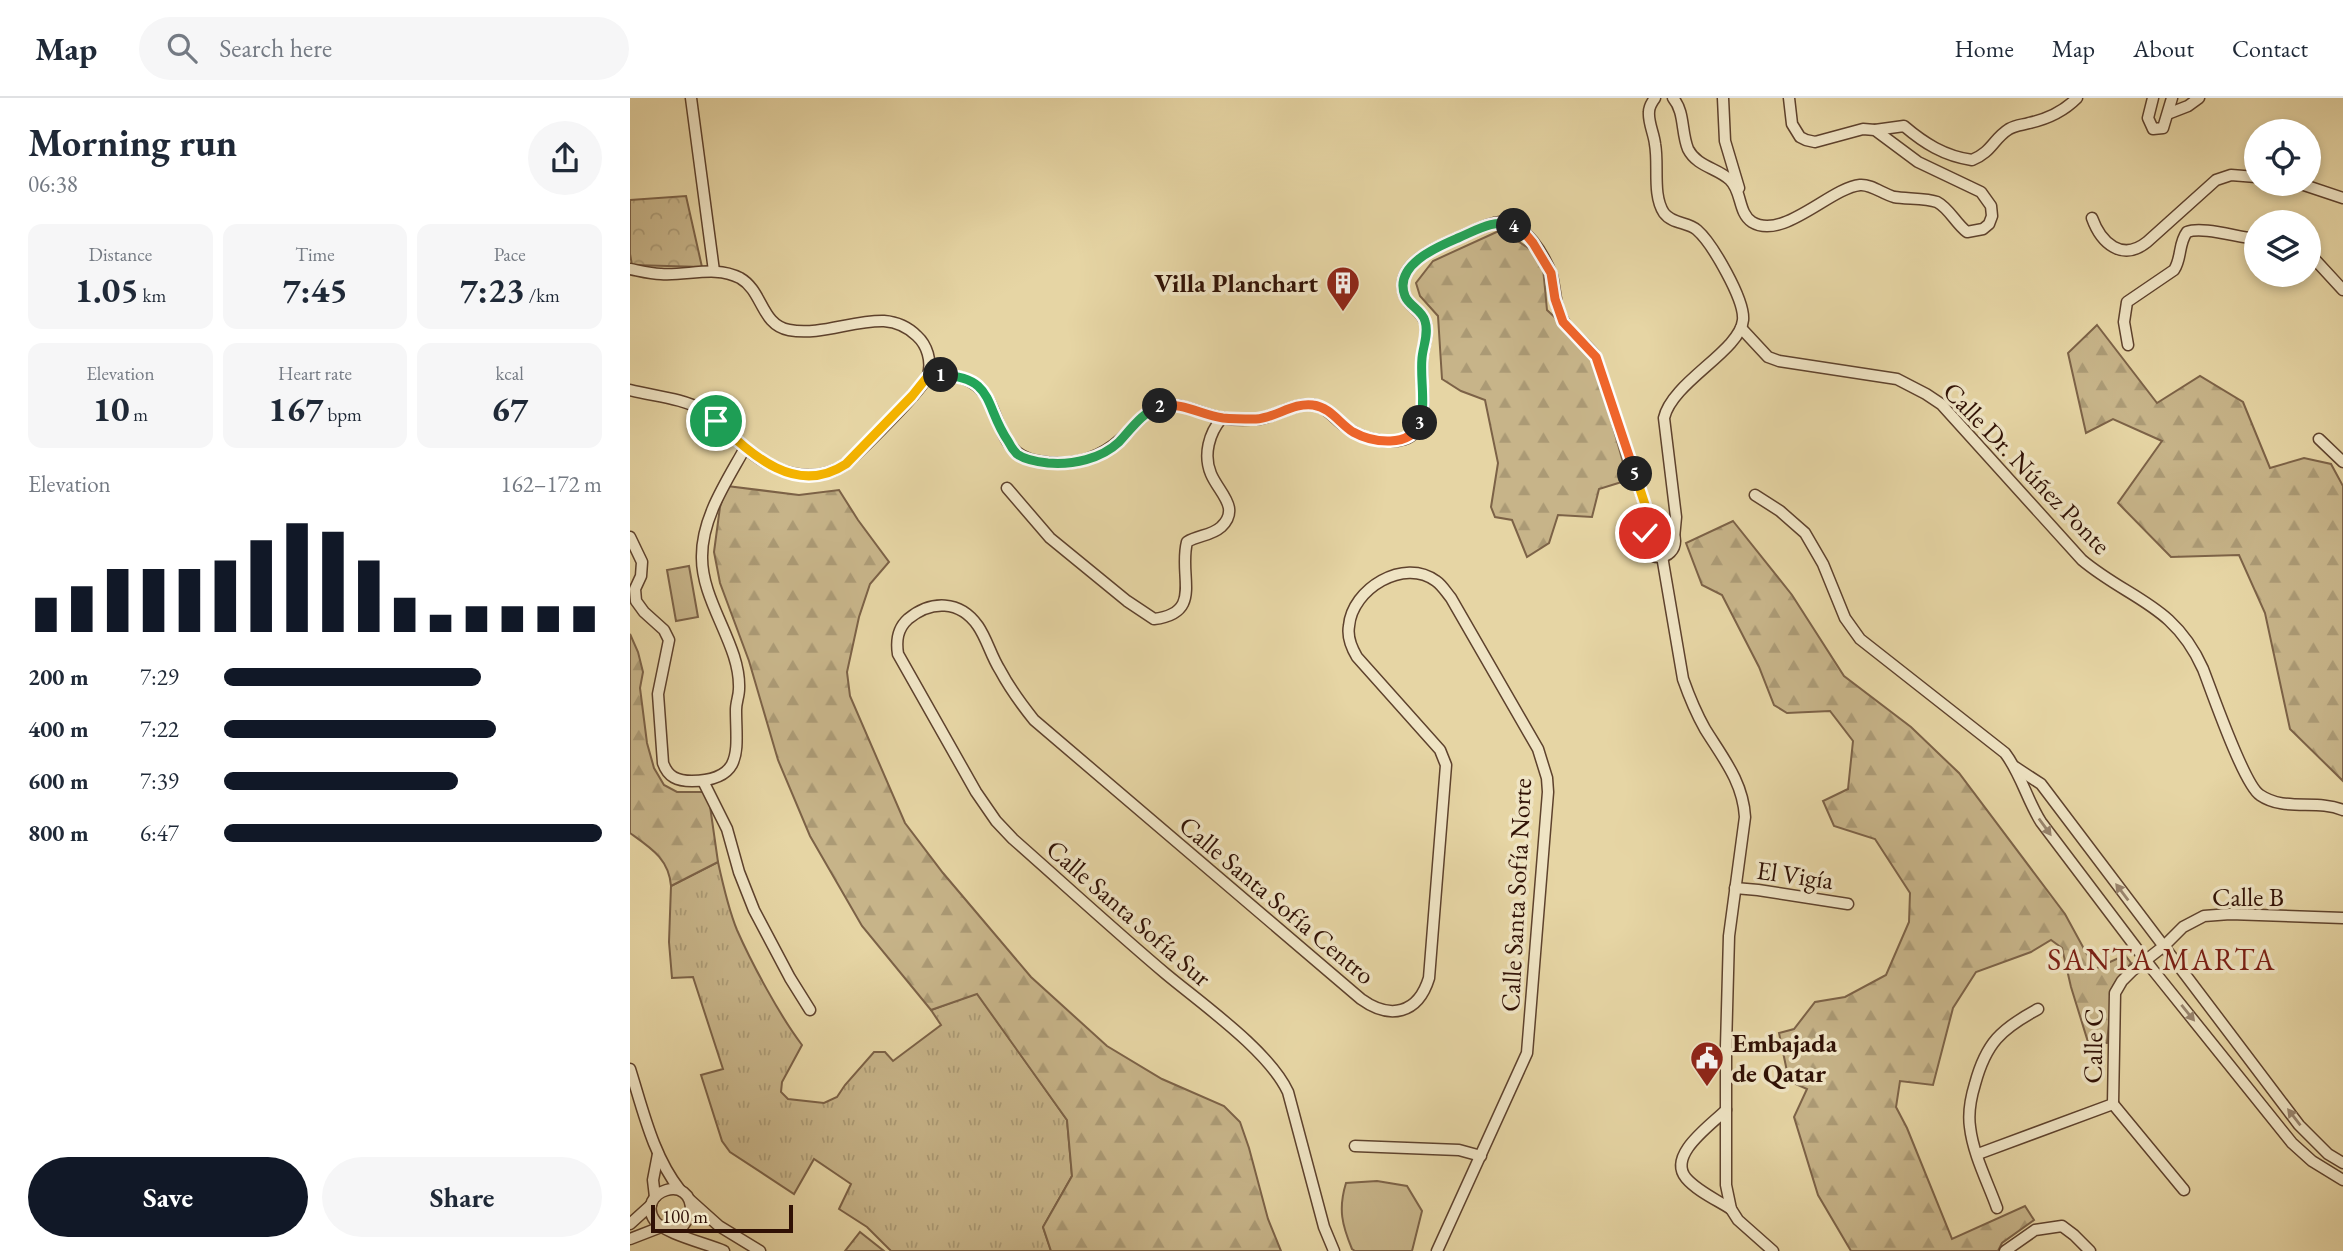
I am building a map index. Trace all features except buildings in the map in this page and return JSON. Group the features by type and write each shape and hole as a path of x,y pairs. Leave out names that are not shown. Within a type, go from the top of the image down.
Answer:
{"street":[{"path":"691,98 713,271"},
{"path":"1655,98 1648,113 1657,152 1658,192 1662,209 1670,218 1697,230 1708,244 1736,289 1742,304 1743,320 1732,342 1675,396 1665,412 1676,517 1674,538 1673,547 1662,556 1652,555 1643,543 1645,533 1652,526 1666,527 1674,538"},
{"path":"1673,98 1680,111 1689,150 1703,164 1729,178 1747,217 1757,224 1781,223 1805,214 1838,191 1862,184 1891,196 1936,202 1967,232 1983,229 1989,224 1991,206 1981,192 1918,162 1875,130"},
{"path":"1723,98 1725,141 1737,176 1743,209"},
{"path":"1789,98 1792,124 1800,137 1806,140 1815,142 1863,129 1903,126 1922,142 1940,151 1972,160 1989,150 2005,131 2017,125 2046,119 2077,98"},
{"path":"2153,98 2148,118 2153,129 2163,128 2172,98"},
{"path":"2169,113 2188,106 2199,98"},
{"path":"2092,218 2100,238 2115,248 2134,250 2147,242 2216,180 2231,175 2244,176"},
{"path":"2321,191 2343,198"},
{"path":"928,376 963,376 976,385 988,396 1002,433 1017,454 1043,462 1071,463 1107,452 1143,417 1162,406 1189,408 1222,418 1258,419 1303,405 1314,405 1323,408 1355,433 1397,441 1413,435 1422,419 1422,358 1427,334 1424,316 1405,296 1404,279 1408,271 1423,256 1450,242 1489,225 1501,222 1511,224 1522,230 1533,243 1551,273 1555,299 1563,322 1596,357 1652,526"},
{"path":"2127,345 2124,322 2127,302 2174,270 2178,264 2183,237 2187,232 2201,229 2244,238"},
{"path":"2321,266 2343,289"},
{"path":"630,269 661,274 713,271 727,273 749,285 768,318 777,326 788,330 808,330 884,321 909,328 922,341 929,357 928,376 858,453 834,471 818,475 797,475 783,471 745,448 704,410 630,390"},
{"name":"Calle Dr. Núñez Ponte","path":"1741,328 1768,357 1779,362 1897,379 1941,404 2082,560 2162,612 2182,634 2197,657 2256,792 2277,803 2308,804 2343,810"},
{"path":"1007,488 1050,538 1127,601 1154,619 1167,617 1183,606 1186,596 1183,563 1186,542 1194,537 1213,533 1226,521 1229,514 1228,502 1210,471 1208,458 1213,428 1222,418"},
{"path":"2319,439 2343,462"},
{"path":"630,537 642,562 641,576 635,589 636,601 664,630 669,640 658,694 663,763 674,779 703,780 727,771 735,760 739,687 731,649 710,599 703,572 702,554 715,502 745,448"},
{"path":"1755,495 1780,511 1805,533 1823,564 1845,618 1860,639 2005,753 2015,766 2027,797 2041,822 2146,960 2288,1138 2312,1161 2343,1180"},
{"path":"1662,556 1687,692 1704,727 1737,779 1744,798 1745,817 1728,936 1726,1185 1731,1209"},
{"name":"Calle Santa Sofía Norte","path":"1370,588 1401,573 1420,574 1437,582 1451,598 1532,739 1547,778 1527,1052 1437,1251"},
{"name":"Calle Santa Sofía Centro","path":"918,612 932,606 948,605 968,614 979,627 1000,671 1034,720 1361,999 1374,1009 1392,1012 1415,1003 1426,989 1429,978 1446,775 1444,756 1440,750 1352,649 1349,638 1350,617 1370,588"},
{"name":"Calle Santa Sofía Sur","path":"918,612 901,627 896,644 898,654 976,792 996,821 1162,971 1256,1051 1280,1076 1288,1092 1324,1227 1334,1251"},
{"path":"2015,766 2041,784 2299,1125 2328,1154 2343,1163"},
{"path":"703,780 727,829 739,872 754,910 810,1010"},
{"name":"El Vigía","path":"1735,888 1848,904"},
{"name":"Calle B","path":"2146,960 2192,921 2214,914 2343,918"},
{"name":"Calle C","path":"2146,960 2122,981 2115,993 2113,1104 2184,1190"},
{"path":"1997,1208 1969,1125 1972,1095 1985,1053 1996,1038 2012,1023 2038,1009"},
{"path":"630,1069 658,1153 670,1178 719,1226 760,1251"},
{"name":"Calle C","path":"1978,1154 2113,1104"},
{"path":"1726,1110 1685,1150 1681,1168 1693,1185 1731,1209 1745,1228 1773,1251"},
{"path":"1355,1146 1459,1150 1481,1156"},
{"path":"658,1153 651,1214 655,1222 724,1251"},
{"path":"630,1224 666,1189 680,1190"},
{"path":"630,1239 665,1228 677,1229 688,1221 691,1214 690,1200"},
{"path":"2004,1251 2035,1230 2062,1226 2090,1251"}],"green space":[{"path":"686,196 702,267 632,265 630,200"},
{"path":"1501,230 1542,257 1547,310 1592,352 1628,480 1599,489 1592,517 1558,515 1549,543 1527,557 1512,520 1495,517 1491,507 1498,463 1485,400 1461,391 1442,379 1438,316 1420,296 1416,283 1433,261"},
{"path":"2097,325 2157,403 2200,376 2243,402 2270,468 2304,458 2331,464 2343,486 2343,781 2290,729 2265,613 2239,555 2171,557 2118,503 2162,441 2113,419 2086,433 2068,353"},
{"path":"727,486 799,495 839,490 889,562 870,584 859,617 847,672 850,696 905,823 943,873 1031,977 1107,1046 1162,1079 1224,1106 1240,1122 1268,1219 1281,1251 1051,1251 1043,1227 1072,1176 1067,1120 977,994 931,1010 862,926 810,836 778,760 749,661 720,583 714,552 720,507"},
{"path":"1733,521 1792,595 1844,676 1911,727 1959,773 2065,914 2095,969 2125,955 2131,963 2113,986 2107,1043 2088,1042 2062,948 2051,940 2031,952 1976,972 1953,1008 1933,1085 1900,1081 1896,1107 1952,1239 2025,1206 2034,1220 2002,1243 1998,1251 1851,1251 1818,1195 1794,1117 1807,1089 1789,1081 1779,1033 1794,1029 1815,1002 1845,997 1886,975 1909,922 1910,893 1875,839 1834,826 1823,801 1848,789 1853,741 1830,711 1787,713 1774,705 1759,667 1722,595 1702,585 1686,543"},
{"path":"689,566 698,617 676,621 667,570"},
{"path":"630,634 643,672 640,688 647,743 654,768 664,785 677,792 708,792 718,862 671,886 663,861 630,833"},
{"path":"718,862 731,913 743,944 776,1005 802,1045 782,1082 781,1092 788,1099 824,1103 837,1097 874,1052 885,1052 893,1061 941,1025 931,1010 977,993 1067,1120 1072,1176 1043,1227 1051,1251 891,1251 867,1227 839,1209 851,1184 814,1159 794,1194 730,1152 722,1141 701,1075 723,1069 693,977 672,978 669,942 671,886"},
{"path":"1377,1181 1407,1186 1422,1211 1412,1251 1352,1249 1342,1217 1346,1183"},
{"path":"860,1232 884,1251 845,1251"}],"place":[{"name":"Villa Planchart","path":"1343,313"},
{"name":"Embajada de Qatar","path":"1707,1088"}],"district":[{"name":"SANTA MARTA","path":"2162,960"}],"route":[{"path":"716,421 763,461 783,471 809,476 834,471 846,464 928,376 942,375 963,376 988,396 1002,433 1017,454 1034,461 1071,463 1107,452 1153,409 1172,405 1222,418 1258,419 1303,405 1314,405 1323,408 1355,433 1379,440 1405,439 1413,435 1422,419 1422,358 1427,334 1424,316 1405,296 1404,279 1413,264 1432,250 1501,222 1522,230 1533,243 1551,273 1555,299 1563,322 1588,345 1596,357 1652,526 1645,533"}]}
